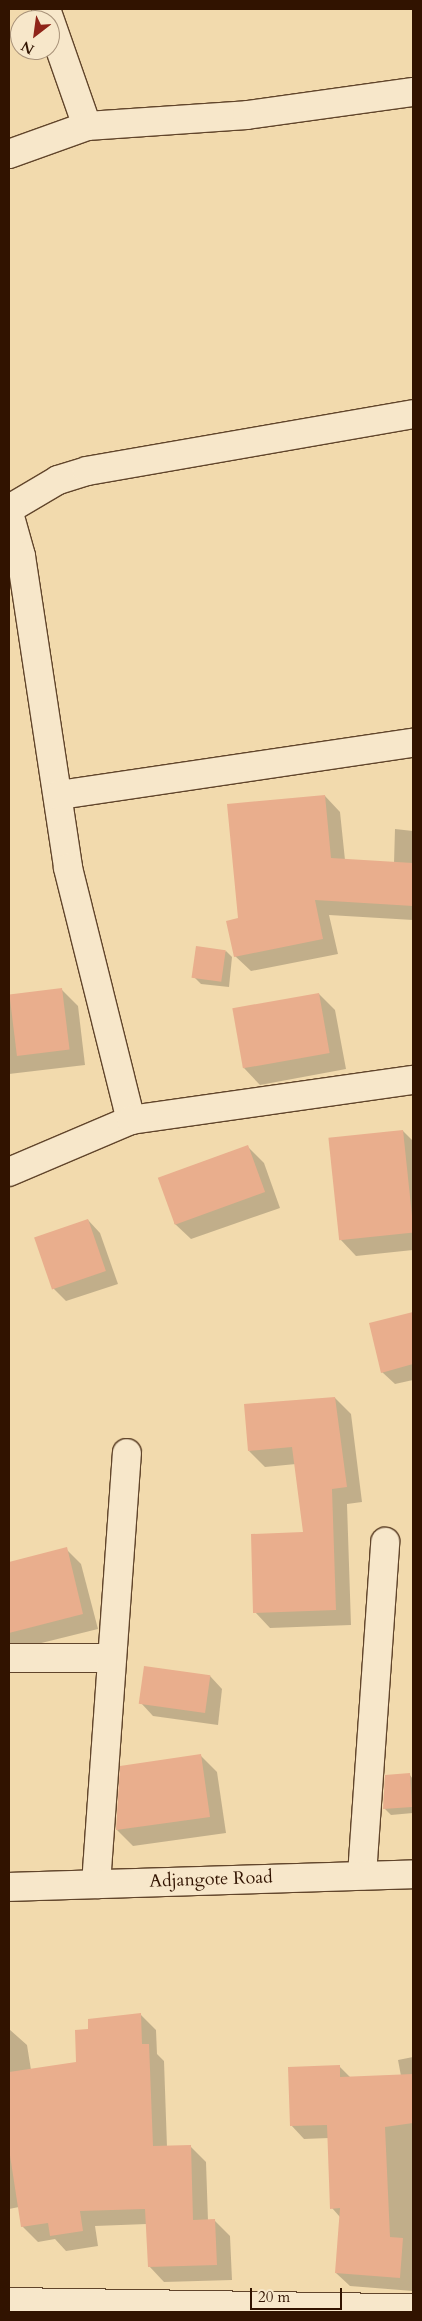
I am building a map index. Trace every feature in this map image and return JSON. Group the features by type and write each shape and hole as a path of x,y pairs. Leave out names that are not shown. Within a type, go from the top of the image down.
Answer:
{"street":[{"path":"46,9 87,126"},
{"path":"9,154 87,126 256,114 413,92"},
{"path":"131,1120 68,868 59,795 21,556 9,511 58,480 87,471 413,414"},
{"path":"59,795 413,743"},
{"path":"9,1172 131,1120 413,1080"},
{"path":"96,1884 127,1453"},
{"path":"362,1875 385,1542"},
{"path":"9,1658 112,1658"},
{"name":"Adjangote Road","path":"9,1887 413,1874"},
{"path":"9,2302 413,2308"}],"building":[{"path":"325,795 331,858 413,863 413,906 315,900 323,939 234,957 226,921 238,918 227,804"},
{"path":"196,946 226,950 221,982 192,978"},
{"path":"62,988 70,1050 17,1056 9,994"},
{"path":"319,993 330,1053 243,1068 232,1008"},
{"path":"403,1130 413,1233 339,1240 328,1138"},
{"path":"248,1145 265,1192 175,1225 158,1178"},
{"path":"88,1219 106,1271 52,1290 34,1238"},
{"path":"413,1312 413,1364 381,1373 369,1323"},
{"path":"335,1397 347,1487 332,1489 336,1610 253,1613 251,1534 303,1532 292,1447 248,1451 244,1404"},
{"path":"67,1547 83,1614 9,1633 9,1562"},
{"path":"144,1666 210,1675 205,1713 139,1704"},
{"path":"201,1754 210,1817 116,1830 120,1766"},
{"path":"410,1773 412,1807 383,1809 385,1775"},
{"path":"141,2013 142,2044 149,2044 153,2146 191,2145 193,2220 215,2219 217,2265 148,2267 145,2209 80,2211 83,2231 50,2236 48,2223 21,2227 9,2149 9,2072 76,2062 75,2030 88,2029 88,2019"},
{"path":"340,2065 340,2077 413,2074 413,2123 385,2127 390,2237 403,2238 400,2278 335,2273 340,2208 330,2209 327,2125 290,2126 288,2067"}]}
